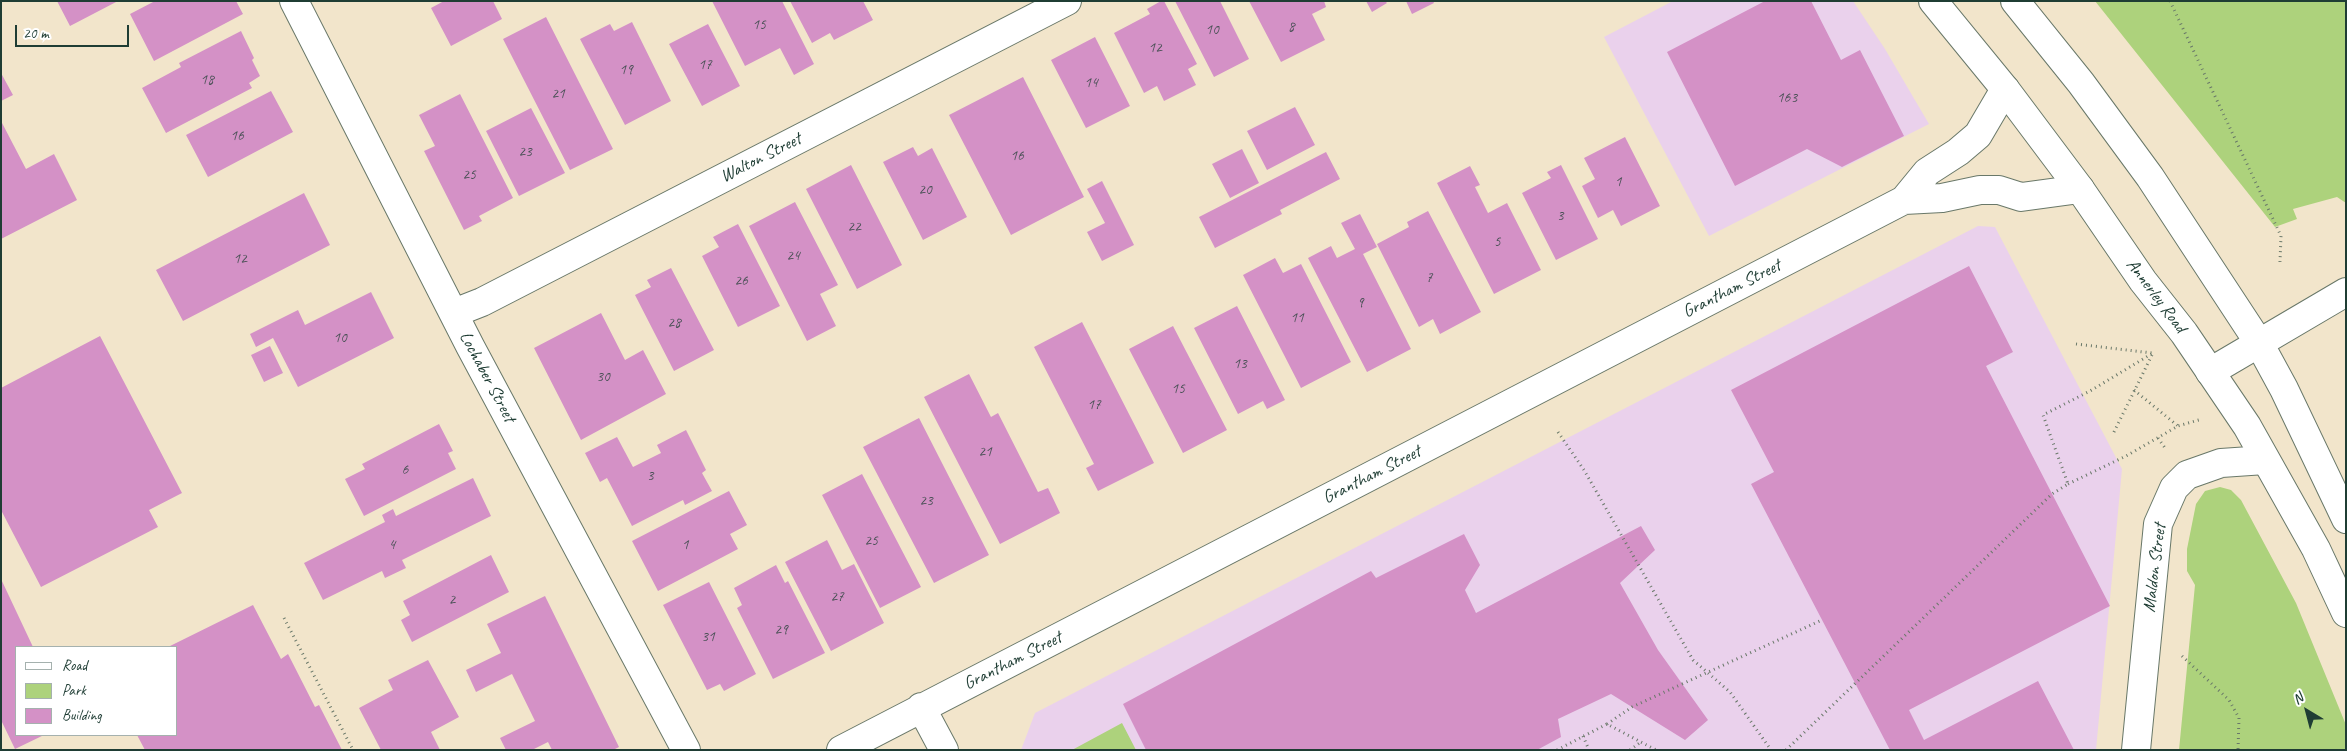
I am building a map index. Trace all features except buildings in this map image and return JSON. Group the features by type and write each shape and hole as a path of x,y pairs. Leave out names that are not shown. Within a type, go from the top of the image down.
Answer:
{"street":[{"name":"Lochaber Street","path":"294,1 454,313 686,750"},
{"name":"Walton Street","path":"454,313 500,293 1067,1"},
{"name":"Annerley Road","path":"1933,1 2005,89 2080,189 2143,281 2184,333 2247,426 2316,549 2346,613"},
{"path":"2015,1 2081,83 2150,176 2258,342 2284,389 2346,520"},
{"name":"Grantham Street","path":"840,750 1904,200 1927,172 1958,152 1978,134 2005,89"},
{"name":"Grantham Street","path":"1904,200 1942,198 1980,190 1999,190 2021,197 2080,189"},
{"path":"2210,372 2258,342 2346,292"},
{"name":"Maldon Street","path":"2136,750 2158,524 2174,488 2187,475 2221,464 2265,460"},
{"path":"921,707 944,750"}],"path":[{"path":"2170,1 2281,236 2280,262"},
{"path":"2076,344 2153,353"},
{"path":"2113,434 2153,353"},
{"path":"2068,484 2043,415 2090,391 2153,353"},
{"path":"2134,390 2178,426"},
{"path":"1786,750 2052,494 2068,484 2126,456 2178,426 2210,416"},
{"path":"1558,432 1584,470 1693,660 1730,692 1771,750"},
{"path":"284,618 353,750"},
{"path":"1557,750 1607,724 1632,707 1822,620"},
{"path":"2182,656 2228,700 2239,718 2238,750"},
{"path":"1607,724 1656,750"},
{"path":"1583,736 1589,750"},
{"path":"1630,750 1642,742"}],"shaded area":[{"path":"1673,1 1853,1 1885,49 1929,124 1709,236 1604,37"},
{"path":"1978,226 1995,227 2122,469 2096,750 1021,750 1035,713"}],"green space":[{"path":"2095,1 2346,1 2346,203 2337,197 2293,209 2297,219 2275,227"},
{"path":"2220,487 2231,490 2241,500 2296,603 2346,725 2346,750 2179,750 2195,585 2187,571 2187,549 2196,504 2205,491"},
{"path":"1122,723 1136,750 1072,750"}]}
